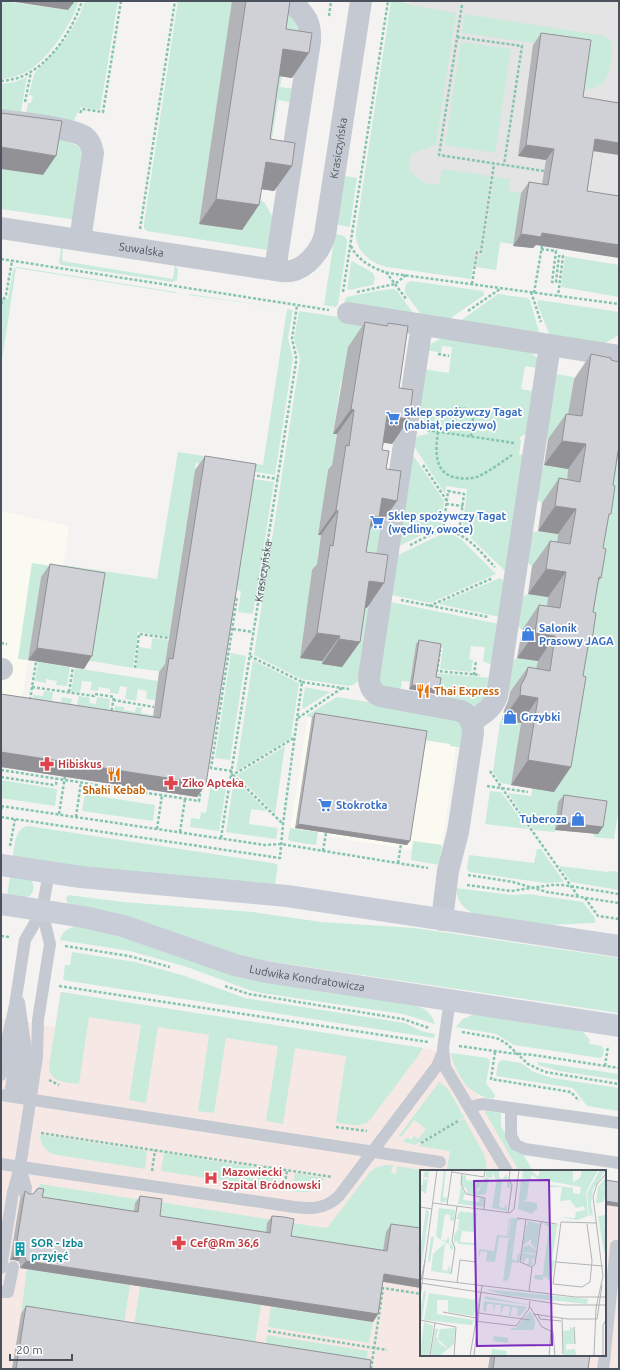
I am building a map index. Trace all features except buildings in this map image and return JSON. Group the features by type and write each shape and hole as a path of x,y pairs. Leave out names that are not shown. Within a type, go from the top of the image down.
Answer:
{"main road":[{"path":"5,856 49,872 81,877 287,896 619,946"},
{"name":"Ludwika Kondratowicza","path":"1,904 84,917 122,926 235,965 266,972 619,1026"}],"street":[{"path":"278,270 310,41 308,23 302,12 292,1"},
{"name":"Krasiczyńska","path":"278,270 294,270 305,263 319,250 324,239 362,1"},
{"path":"11,122 79,133 91,144 93,153 80,240"},
{"name":"Suwalska","path":"1,228 278,270"},
{"path":"348,314 619,356"},
{"path":"432,327 405,438 369,677 371,688 374,693 383,698 461,711 468,715 472,722 472,741 458,832 448,871 442,920"},
{"path":"472,722 488,711 497,696 508,621 508,580 549,345"}],"lane":[{"path":"1,1075 26,940 42,910 49,872"},
{"path":"16,1097 38,1047 39,1009 50,944 42,910"},
{"path":"16,1097 27,1058 17,992"},
{"path":"450,1000 447,1049 444,1062 447,1071 506,1170"},
{"path":"13,1016 16,1054 16,1097 20,1167 26,1188 25,1194"},
{"path":"1,1164 281,1205 315,1208 329,1204 334,1200 437,1066 447,1049"},
{"path":"16,1097 440,1162"},
{"path":"471,1110 482,1104 619,1123"},
{"path":"511,1108 511,1136 516,1145 525,1149 619,1163"},
{"path":"1,1268 13,1192 20,1167"},
{"path":"606,1337 613,1245"},
{"path":"1,1292 8,1292 13,1267"},
{"path":"603,1369 604,1356"}],"path":[{"path":"1,81 16,79 31,71 46,59 58,45 73,22 82,1"},
{"path":"71,131 82,109 103,112 121,1"},
{"path":"140,233 175,1"},
{"path":"328,19 331,1"},
{"path":"388,1 342,294 395,284 406,275"},
{"path":"462,5 440,155 544,171"},
{"path":"457,37 522,46 504,165"},
{"path":"11,122 31,71"},
{"path":"472,284 477,252 481,252 494,164"},
{"path":"350,245 357,255 376,269 406,275 619,304"},
{"path":"549,345 533,292 541,247 556,250 552,282 556,282 559,256 563,256 558,296"},
{"path":"1,259 348,314"},
{"path":"1,304 6,295 12,261"},
{"path":"432,327 501,288"},
{"name":"Krasiczyńska","path":"222,838 296,362 292,336 297,305"},
{"path":"458,408 490,412"},
{"path":"471,436 474,410"},
{"path":"429,430 520,444"},
{"path":"438,432 435,449 437,459 446,474 451,477 464,479 481,475 512,456 516,443"},
{"path":"405,438 447,503 463,506"},
{"path":"250,482 251,475 278,479"},
{"path":"443,531 448,491 464,494 459,533"},
{"path":"445,515 461,517"},
{"path":"387,556 435,533 450,531 459,533 508,580 429,606"},
{"path":"381,596 508,621"},
{"path":"230,604 232,597 238,598 211,768 232,771"},
{"path":"232,629 254,632"},
{"path":"135,668 139,634 169,638"},
{"path":"1,643 7,644"},
{"path":"438,651 440,651 437,671 500,678"},
{"path":"250,656 302,682 357,690 371,688"},
{"path":"474,675 476,660"},
{"path":"29,706 36,662"},
{"path":"69,692 72,667"},
{"path":"1,817 280,858 280,844 302,682"},
{"path":"32,687 94,696 95,694 114,697 111,719"},
{"path":"297,718 342,688"},
{"path":"113,700 154,706"},
{"path":"210,733 216,734"},
{"path":"283,824 232,775 294,738"},
{"path":"1,770 65,778 199,801 202,786"},
{"path":"490,771 578,896"},
{"path":"1,777 53,785 56,784 57,778"},
{"path":"59,814 65,778"},
{"path":"76,817 81,781"},
{"path":"487,786 528,792"},
{"path":"157,829 162,795"},
{"path":"180,832 185,799"},
{"path":"1,810 1,806 264,845 280,844 430,868"},
{"path":"5,856 15,819"},
{"path":"323,851 326,833"},
{"path":"398,863 401,844"},
{"path":"464,875 513,882 547,892 619,903"},
{"path":"463,885 511,891 552,885 571,886 619,894"},
{"path":"584,898 598,916 619,919"},
{"path":"58,979 57,986 434,1043"},
{"path":"461,1032 495,1038 507,1044 528,1064 545,1072 619,1084"},
{"path":"427,1049 428,1042"},
{"path":"605,1066 608,1045"},
{"path":"447,1049 533,1055 619,1068"},
{"path":"495,1052 491,1079 572,1092 581,1103"},
{"path":"47,1077 54,1084 64,1086"},
{"path":"399,1156 471,1110"},
{"path":"329,1181 371,1126"},
{"path":"336,1127 367,1131"},
{"path":"35,1132 332,1177"},
{"path":"152,1167 155,1150"},
{"path":"284,1187 287,1170"},
{"path":"371,1369 383,1288 420,1294"},
{"path":"268,1331 387,1350"}],"shaded area":[{"path":"410,1 619,1 619,258 534,245 533,248 513,246 513,244 500,242 496,270 371,251"},
{"path":"1,511 69,526 63,568 32,563 18,659 28,660 20,711 1,709"},
{"path":"308,717 457,740 442,845 414,841 412,850 290,830"},
{"name":"Mazowiecki Szpital Bródnowski","path":"60,992 454,1053 518,1170 420,1170 420,1356 606,1356 606,1185 619,1187 619,1369 1,1369 1,1018 55,1027"}],"green space":[{"path":"1,1 68,10 70,1 79,1 71,20 59,40 44,58 25,73 1,79"},
{"path":"85,1 118,1 100,110 81,107 71,125 25,118 28,103 31,103 33,96 29,95 34,74 65,40 79,17"},
{"path":"178,1 256,1 291,10 304,39 231,11 199,223 241,230 258,198 265,203 273,218 267,250 147,231 144,228"},
{"path":"391,1 400,1 409,3 409,5 456,13 436,145 411,154 409,170 424,183 439,185 442,169 490,176 480,249 475,250 471,279 381,265 364,255 360,250 356,238"},
{"path":"465,14 605,36 610,41 612,47 610,64 605,80 601,85 582,90 533,43 462,33"},
{"path":"461,42 511,49 495,153 445,145"},
{"path":"266,74 282,76 280,87 297,89 295,103 278,100 270,152 252,164"},
{"path":"27,77 20,117 1,114 1,84 14,82"},
{"path":"50,133 82,148 77,220 1,209 1,169 43,175"},
{"path":"344,177 357,178 349,227 336,224"},
{"path":"494,177 510,179 508,191 521,193 513,244 500,242 496,270 477,267 479,255 483,255"},
{"path":"335,234 344,236 347,240 338,304 336,307 324,305"},
{"path":"61,248 63,248 62,261 173,279 175,264 178,270 177,280 172,282 61,265 59,262"},
{"path":"565,256 619,265 619,297 561,287"},
{"path":"352,261 373,273 375,278 373,285 349,290 347,289"},
{"path":"17,267 176,293 16,268 1,367 1,298 8,299 13,270"},
{"path":"411,281 483,291 484,295 442,324 426,321 405,293 406,286"},
{"path":"394,289 416,317 344,309 345,299 347,297"},
{"path":"189,294 280,308 189,295"},
{"path":"498,294 527,298 530,300 539,332 460,321"},
{"path":"539,300 619,312 619,335 600,346 550,336 537,303"},
{"path":"287,309 293,310 288,338 293,358 275,475 196,463 169,637 138,632 133,668 85,660 41,577 28,660 18,659 32,563 63,568 63,565 157,579 178,452 263,465"},
{"path":"299,311 372,322 343,381 341,381 333,433 337,434 331,470 328,470 318,535 321,535 316,570 312,570 300,658 322,661 322,664 352,606 370,608 361,679 353,685 348,686 301,679 254,655 300,359 294,339"},
{"path":"442,338 529,351 537,358 539,364 537,368 525,366 521,389 532,391 527,433 519,438 521,441 519,455 525,454 505,571 462,531 467,489 446,486 445,494 412,443 418,436 428,434 429,428 418,420 422,369 449,373 452,347 442,346 441,353 427,350 432,343"},
{"path":"619,361 619,807 614,839 594,837 594,834 559,803 555,832 534,830 508,793 531,796"},
{"path":"555,374 574,377 564,441 547,439 542,433"},
{"path":"409,449 444,501 441,526 399,546"},
{"path":"543,465 568,469 562,506 542,503 533,496"},
{"path":"254,479 274,482 253,614 238,612 241,591 236,590"},
{"path":"364,523 383,526 378,578 354,540"},
{"path":"538,531 558,534 553,569 532,566 524,559 527,535"},
{"path":"440,535 453,535 462,540 496,574 430,603 387,594 398,555"},
{"path":"500,578 508,585 500,617 438,604"},
{"path":"528,594 548,597 543,633 522,630 515,622 518,598"},
{"path":"386,601 499,624 492,664 483,661 485,647 471,646 469,659 473,660 471,672 440,669 443,648 416,644 410,682 402,681 400,694 394,694 376,681"},
{"path":"152,638 169,640 164,672 136,668 139,647 151,649"},
{"path":"231,653 246,656 230,760 215,758"},
{"path":"517,658 538,661 532,696 507,691 509,662"},
{"path":"253,660 299,683 291,738 236,771"},
{"path":"38,662 70,667 67,686 56,685 57,681 46,679 46,683 35,681"},
{"path":"75,668 158,681 155,700 146,699 147,691 138,689 136,701 125,699 127,687 120,686 118,694 110,693 110,689 99,687 98,691 90,690 92,682 82,681 80,692 71,691"},
{"path":"434,673 491,678 493,681 479,707 435,700 438,683 433,682"},
{"path":"305,687 330,692 303,709"},
{"path":"44,691 53,692 52,701 61,702 62,697 72,699 71,704 77,705 79,696 90,698 89,703 96,704 97,697 110,699 107,725 30,713 33,695 43,696"},
{"path":"337,697 449,715 463,725 464,748 450,746 450,744 423,740 424,735 308,717 307,715"},
{"path":"115,706 124,707 124,710 135,712 136,707 142,708 141,713 153,715 150,732 112,726"},
{"path":"502,720 521,723 518,750 511,785 501,783 493,772 500,722"},
{"path":"285,746 275,814 237,775"},
{"path":"212,779 227,782 219,831 190,827 191,818 200,819 201,812 206,813"},
{"path":"234,779 267,811 251,809 249,824 278,828 276,839 226,832"},
{"path":"1,780 57,789 55,806 1,798"},
{"path":"490,791 501,792 528,829 485,824"},
{"path":"85,794 155,805 153,821 82,811"},
{"path":"28,826 273,863 278,865 275,884 111,871 13,856 16,838 20,830"},
{"path":"290,828 318,832 316,845 290,841 288,839"},
{"path":"413,841 442,845 439,865 411,860"},
{"path":"537,849 541,849 564,882 545,883 469,872 467,869 469,855 534,863"},
{"path":"559,866 619,872 619,890 571,882"},
{"path":"10,876 31,880 33,883 32,894 23,898 7,896"},
{"path":"456,888 513,895 529,894 583,902 595,918 595,923 546,925 478,915 469,911 462,905 458,898"},
{"path":"68,895 123,902 252,912 321,922 414,928 619,958 619,1013 241,956 67,903 66,898"},
{"path":"75,926 81,926 416,1006 428,1012 435,1024 403,1014 261,993 187,967 130,951 60,940 65,931"},
{"path":"72,952 135,962 185,976 245,998 405,1023 421,1031 435,1034 434,1038 63,980 65,965 70,965"},
{"path":"61,992 423,1048 370,1120 366,1123 354,1125 336,1122 346,1056 295,1048 283,1124 266,1121 278,1046 226,1038 214,1113 198,1111 209,1035 158,1027 146,1103 129,1100 141,1025 89,1017 79,1084 59,1081 52,1076 49,1066"},
{"path":"472,1015 581,1031 590,1040 589,1044 602,1046 604,1050 603,1056 600,1058 514,1045 496,1034 456,1027 463,1019"},
{"path":"451,1053 487,1058 490,1061 486,1083 495,1095 494,1098 491,1099 484,1097 468,1087 463,1081 453,1061"},
{"path":"502,1060 521,1063 534,1072 552,1078 619,1088 619,1111 587,1106 573,1088 496,1076 498,1063"},
{"path":"538,1062 619,1074 619,1080 559,1071 538,1065"},
{"path":"439,1082 447,1088 464,1117 415,1145 403,1142 407,1137 411,1140 414,1136 418,1139 426,1129 414,1120 402,1136 398,1137"},
{"path":"485,1112 501,1113 501,1126 516,1152 523,1154 532,1170 518,1170"},
{"path":"464,1118 485,1156 487,1170 447,1170 450,1151 418,1146"},
{"path":"42,1135 147,1151 145,1169 52,1154 42,1145 40,1136"},
{"path":"164,1153 278,1171 276,1189 161,1171"},
{"path":"384,1165 393,1165 391,1173 396,1174 397,1166 421,1170 420,1238 382,1258 286,1243 285,1222 327,1228 370,1172 375,1168"},
{"path":"295,1173 324,1179 314,1190 307,1192 292,1191"},
{"path":"40,1184 142,1200 135,1203 133,1220 37,1205"},
{"path":"153,1201 273,1220 264,1240 154,1223"},
{"path":"27,1269 130,1285 123,1330 21,1314"},
{"path":"140,1286 261,1305 254,1350 133,1332"},
{"path":"271,1307 373,1322 369,1343 268,1327"},
{"path":"267,1335 368,1351 365,1368 265,1352"}],"place":[{"name":"Sklep spożywczy Tagat (nabiał, pieczywo)","path":"393,418"},
{"name":"Sklep spożywczy Tagat (wędliny, owoce)","path":"377,522"},
{"name":"Salonik Prasowy JAGA","path":"528,634"},
{"name":"Thai Express","path":"423,691"},
{"name":"Grzybki","path":"510,717"},
{"name":"Hibiskus","path":"47,764"},
{"name":"Shahi Kebab","path":"114,774"},
{"name":"Ziko Apteka","path":"171,783"},
{"name":"Stokrotka","path":"325,805"},
{"name":"Tuberoza","path":"578,819"},
{"name":"Mazowiecki Szpital Bródnowski","path":"211,1178"},
{"name":"Cef@Rm 36,6","path":"179,1243"},
{"name":"SOR - Izba przyjęć","path":"20,1249"}]}
